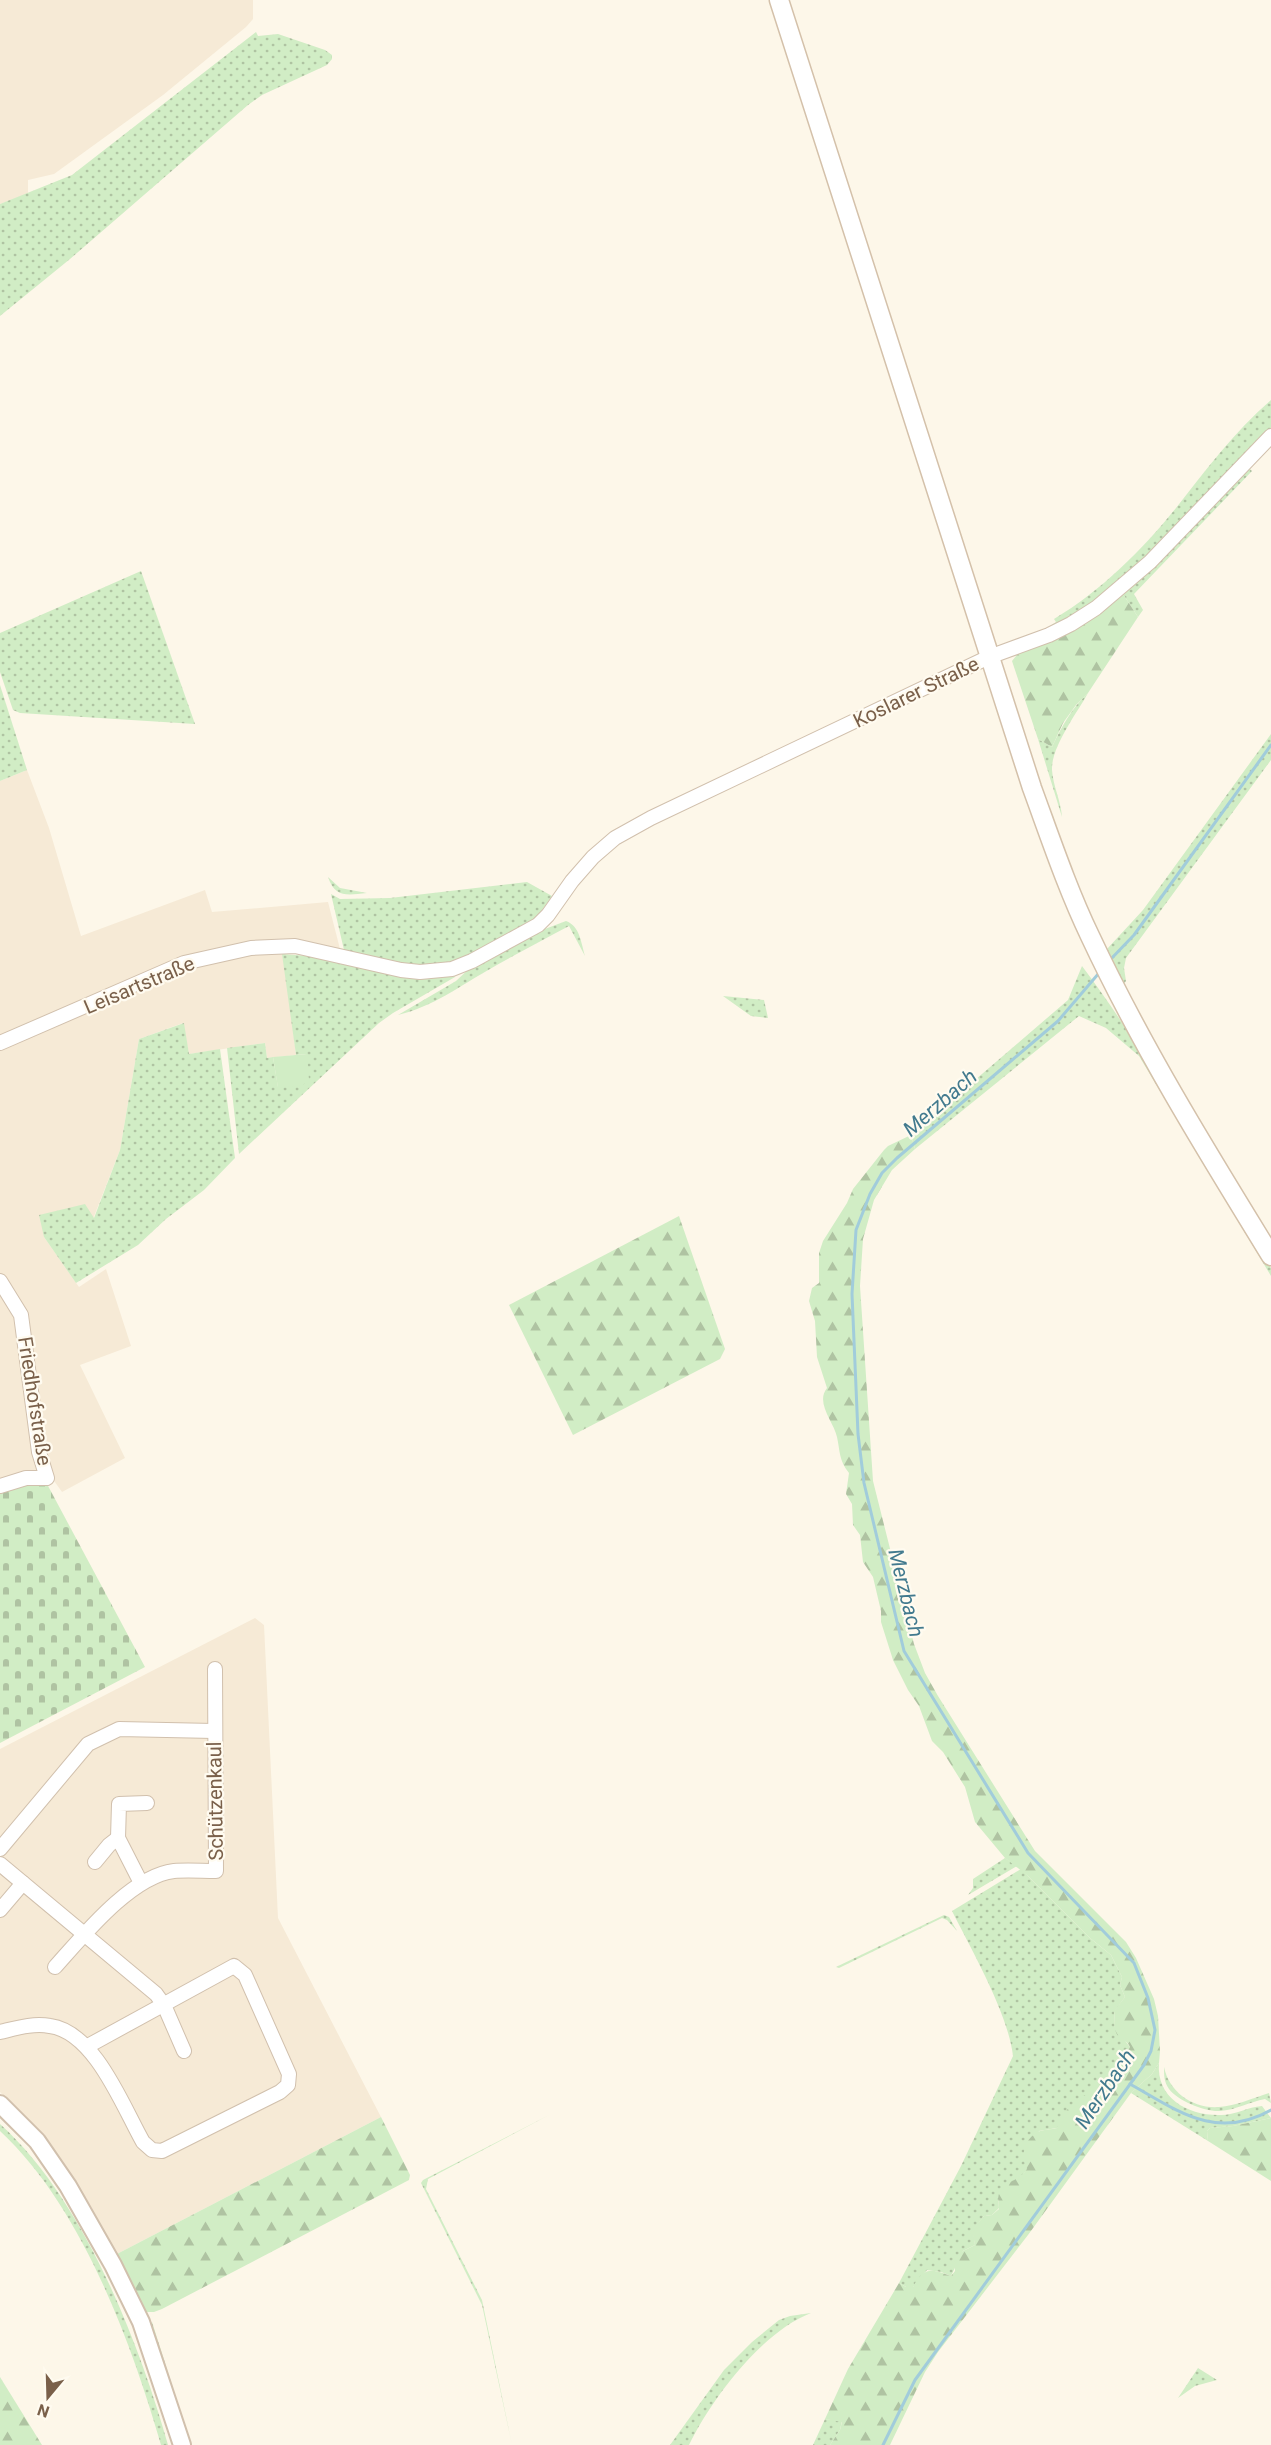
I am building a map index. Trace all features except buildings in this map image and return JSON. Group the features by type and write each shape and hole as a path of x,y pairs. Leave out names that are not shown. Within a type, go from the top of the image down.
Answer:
{"main road":[{"path":"779,0 989,657 1055,852 1079,912 1151,1055 1271,1256"}],"street":[{"name":"Koslarer Straße","path":"543,921 580,871 615,838 651,818 989,657 1049,635 1096,608 1150,562 1271,436"},
{"name":"Leisartstraße","path":"0,1043 184,963 218,954 270,946 295,946 401,970 441,971 472,961 543,921"},
{"name":"Friedhofstraße","path":"0,1281 21,1315 39,1452 47,1478 26,1478 0,1486"},
{"name":"Schützenkaul","path":"141,1883 173,1871 216,1871 215,1669"},
{"name":"Schützenkaul","path":"0,1849 88,1744 119,1729 214,1731"},
{"path":"55,1967 85,1934 141,1883 118,1839 119,1804 147,1803"},
{"path":"95,1862 109,1845 118,1839"},
{"path":"0,1864 156,1994 164,2005 184,2051"},
{"path":"0,1910 23,1883"},
{"path":"0,2032 33,2025 52,2026 64,2030 97,2059 143,2142 153,2150 162,2151 280,2092 288,2085 289,2074 245,1975 234,1966 86,2047"},
{"path":"0,2104 37,2141 56,2168 113,2265 141,2322 182,2445"}],"shaded area":[{"path":"0,0 253,0 253,19 163,95 54,174 28,180 28,194 0,204"},
{"path":"27,770 49,828 81,936 205,890 212,912 328,902 340,949 312,942 283,941 296,1055 267,1058 265,1043 189,1054 183,1023 139,1039 120,1150 93,1219 44,1237 79,1287 106,1269 131,1346 80,1365 125,1458 62,1492 45,1468 0,1482 0,781"},
{"path":"255,1618 264,1625 278,1918 381,2117 115,2255 92,2208 69,2174 49,2146 0,2092 0,1749"}],"green space":[{"path":"256,32 258,36 278,34 325,50 332,55 332,59 327,65 262,95 248,105 70,259 0,316 0,204 72,175"},
{"path":"1271,400 1271,430 1173,534 1109,592 1049,631 1047,628 1056,622 1054,619 1088,596 1135,554 1163,524 1233,438"},
{"path":"1247,466 1252,471 1134,594 1143,610 1138,617 1121,591"},
{"path":"141,571 195,724 20,713 13,710 0,672 0,633"},
{"path":"1121,591 1138,617 1088,693 1063,723 1052,747 1038,739 1012,661 1020,651"},
{"path":"0,685 27,770 0,781"},
{"path":"1088,693 1060,741 1053,761 1052,770 1062,817 1038,739 1052,747 1067,718"},
{"path":"1271,734 1271,760 1126,958 1124,968 1126,981 1123,985 1107,949 1143,910"},
{"path":"328,877 340,888 367,893 343,894 338,892"},
{"path":"527,882 552,896 535,920 457,962 442,965 400,964 344,950 331,894 340,899 390,898"},
{"path":"566,921 571,923 577,931 585,956 569,926 434,1001 398,1015 456,981 473,965 537,932"},
{"path":"282,954 322,957 414,979 454,974 455,977 379,1023 239,1154 227,1048 265,1043 267,1058 273,1057 278,1087 307,1054 296,1055"},
{"path":"1082,966 1133,1039 1180,1114 1271,1268 1271,1276 1139,1056 1106,1028 1079,1016 915,1149 911,1135 1068,1000"},
{"path":"723,996 764,1000 768,1018 751,1016"},
{"path":"184,1023 189,1054 220,1049 235,1158 204,1190 166,1219 138,1245 76,1283 44,1237 39,1215 85,1204 94,1218 120,1150 139,1039"},
{"path":"307,1054 309,1080 303,1085 278,1088 273,1057"},
{"path":"911,1135 915,1149 892,1170 874,1200 863,1239 860,1286 873,1481 914,1644 925,1673 938,1696 1035,1851 1126,1942 1136,1958 1154,1999 1158,2016 1160,2051 1159,2063 1152,2074 1131,2093 1028,2235 938,2352 925,2372 890,2445 830,2445 840,2430 842,2422 825,2419 848,2369 899,2283 906,2287 913,2287 921,2275 929,2271 951,2276 955,2271 954,2260 963,2251 975,2245 972,2230 984,2216 992,2215 999,2209 998,2199 1002,2187 1022,2175 1027,2169 1024,2154 1029,2139 1040,2131 1057,2128 1068,2109 1118,2073 1126,2065 1126,2054 1130,2047 1119,2037 1115,2028 1114,2011 1125,1997 1120,1985 1122,1977 1111,1955 1090,1938 1028,1876 1005,1858 975,1822 965,1787 943,1752 932,1741 919,1706 893,1660 881,1622 881,1611 873,1577 863,1562 860,1535 853,1525 852,1504 846,1494 849,1473 842,1460 835,1431 824,1406 824,1394 827,1388 817,1357 815,1321 809,1301 812,1288 819,1283 819,1253 823,1241 853,1189 888,1146"},
{"path":"679,1216 725,1349 720,1359 573,1435 509,1305"},
{"path":"28,1480 47,1484 145,1667 0,1743 0,1489"},
{"path":"1005,1858 1017,1866 968,1895 973,1888 973,1879"},
{"path":"1021,1869 1090,1938 1111,1955 1122,1977 1120,1985 1125,1997 1114,2012 1115,2028 1130,2047 1126,2054 1126,2064 1115,2077 1092,2092 1057,2128 1039,2131 1028,2169 998,2200 999,2208 992,2215 984,2216 973,2230 975,2245 963,2251 951,2276 927,2270 913,2287 906,2287 899,2283 961,2166 1013,2056 1010,2039 997,2002 952,1911"},
{"path":"944,1915 949,1917 957,1931 942,1918 839,1968 836,1967"},
{"path":"1159,2063 1159,2075 1163,2086 1176,2102 1186,2108 1221,2115 1262,2106 1271,2118 1210,2128 1207,2131 1208,2141 1131,2093 1152,2074"},
{"path":"1164,2067 1171,2084 1191,2102 1219,2107 1269,2093 1271,2103 1265,2099 1220,2111 1200,2108 1179,2098 1169,2089 1165,2081"},
{"path":"551,2114 428,2179 426,2189 482,2300 512,2445 482,2305 421,2183 423,2180"},
{"path":"381,2117 410,2175 409,2180 162,2309 145,2312 115,2255"},
{"path":"1271,2118 1271,2181 1208,2141 1207,2131 1210,2128"},
{"path":"0,2124 30,2155 57,2191 104,2273 141,2361 168,2445 161,2445 135,2363 100,2277 79,2236 55,2197 29,2162 0,2131"},
{"path":"811,2313 774,2335 740,2368 711,2407 689,2445 670,2445 724,2370 752,2342 779,2320"},
{"path":"152,2322 191,2445 187,2445 150,2324"},
{"path":"1198,2368 1217,2380 1195,2386 1178,2398"},
{"path":"0,2377 42,2445 0,2445"},
{"path":"825,2419 842,2421 840,2430 830,2445 813,2445"}],"waterway":[{"name":"Merzbach","path":"1109,961 1134,935 1271,745"},
{"name":"Merzbach","path":"883,2445 915,2380 1144,2065 1151,2051 1155,2030 1148,1998 1134,1963 1028,1853 904,1651 864,1483 858,1434 852,1294 856,1230 870,1194 882,1173 897,1158 1058,1021 1099,973"},
{"path":"1130,2084 1181,2112 1215,2123 1233,2123 1251,2119 1271,2110"}]}
